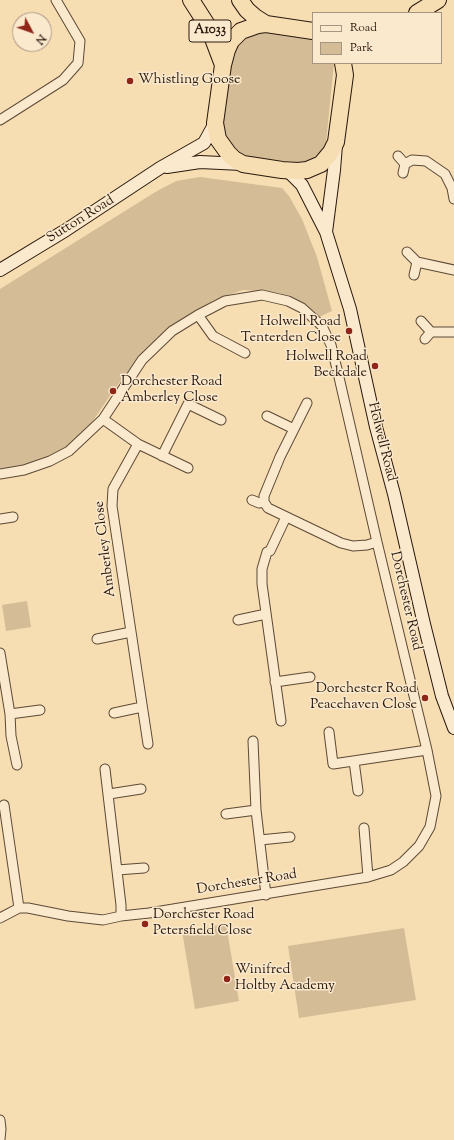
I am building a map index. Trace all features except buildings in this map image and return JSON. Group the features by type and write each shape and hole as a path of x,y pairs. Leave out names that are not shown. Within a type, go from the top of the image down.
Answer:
{"highway":[{"name":"A1033","path":"191,0 209,28 223,65"},
{"name":"A1033","path":"240,0 255,17 266,24"},
{"path":"419,12 438,0"},
{"path":"312,31 266,24 258,25 241,31 231,41 223,65 215,124 218,139 222,146 234,159 243,164 298,171 314,168 321,164 331,152 336,142 346,67"}],"street":[{"path":"0,120 63,80 78,63 80,41 56,0"},
{"name":"Sutton Road","path":"0,270 66,230 160,168 204,143 215,124"},
{"path":"326,232 336,142"},
{"path":"398,156 404,168 412,160 426,161 445,174 452,188 454,199"},
{"name":"Sutton Road","path":"160,168 200,162 243,164"},
{"name":"Holwell Road","path":"282,170 291,174 302,185 326,232 350,310 376,427 394,494 424,624 442,696 454,728"},
{"path":"407,252 417,262 454,270"},
{"path":"414,275 417,262"},
{"name":"Dorchester Road","path":"0,474 24,470 50,461 69,451 103,419 142,360 172,331 198,315 225,301 262,295 288,301 302,308 322,326 331,345 427,750 436,796 430,827 419,846 403,862 391,870 368,877 266,895 102,920 68,916 28,908 19,908"},
{"path":"198,315 213,336 245,353"},
{"path":"421,321 428,336 454,332"},
{"path":"307,403 264,496 264,502 268,508 342,543 353,546 368,545 377,542"},
{"path":"162,456 188,404 221,420"},
{"path":"267,416 294,429"},
{"path":"103,419 138,444 188,468"},
{"name":"Amberley Close","path":"138,444 113,489 112,506 148,744"},
{"path":"252,500 259,503 264,502"},
{"path":"281,721 262,584 262,569 267,552 270,551 286,516"},
{"path":"0,519 13,517"},
{"path":"238,620 266,614"},
{"path":"97,639 130,632"},
{"path":"0,653 10,714 11,736 18,766"},
{"path":"275,682 310,677"},
{"path":"114,713 142,707"},
{"path":"10,714 40,710"},
{"path":"329,732 333,764 427,750"},
{"path":"252,742 256,810 266,895"},
{"path":"354,761 358,791"},
{"path":"105,769 122,916"},
{"path":"109,794 141,790"},
{"path":"0,918 19,908 4,830 4,805"},
{"path":"226,814 256,810"},
{"path":"364,828 368,877"},
{"path":"260,840 290,837"},
{"path":"117,870 144,868"},
{"path":"0,1120 0,1139"}],"green space":[{"path":"261,30 312,39 312,64 334,64 326,143 320,152 309,162 303,163 251,157 238,153 229,143 224,130 223,117 234,47 240,38"},
{"path":"200,177 282,188 289,196 302,219 317,257 332,311 319,317 295,300 279,293 243,290 216,299 188,316 141,355 116,387 90,425 76,440 60,452 29,466 0,471 0,289 157,191 176,181"},
{"path":"27,601 31,627 6,631 2,605"},
{"path":"226,924 239,1001 195,1009 182,931"},
{"path":"404,928 416,1000 299,1018 288,946"}],"place":[{"name":"Whistling Goose","path":"130,81"},
{"name":"Holwell Road Tenterden Close","path":"349,331"},
{"name":"Holwell Road Beckdale","path":"375,366"},
{"name":"Dorchester Road Amberley Close","path":"113,391"},
{"name":"Dorchester Road Peacehaven Close","path":"425,698"},
{"name":"Dorchester Road Petersfield Close","path":"145,924"},
{"name":"Winifred Holtby Academy","path":"227,979"}]}
